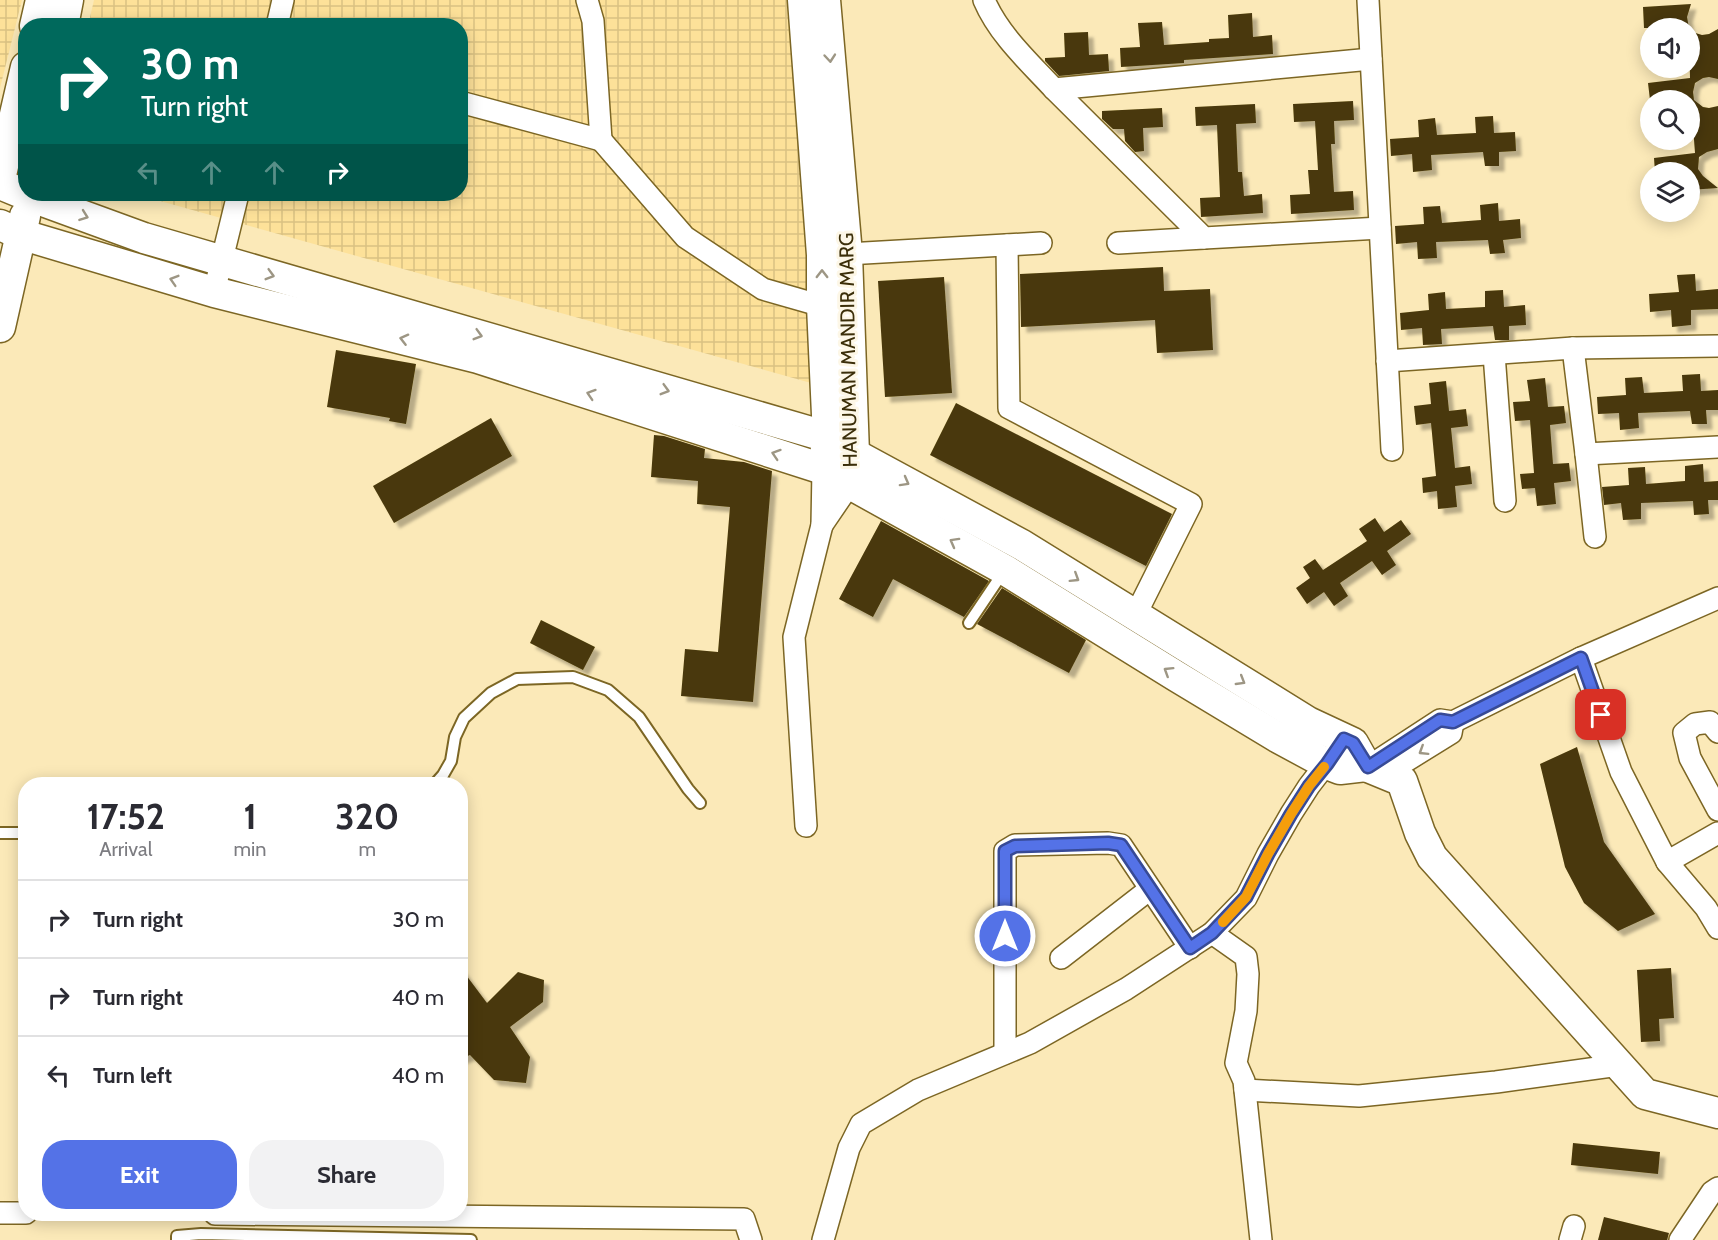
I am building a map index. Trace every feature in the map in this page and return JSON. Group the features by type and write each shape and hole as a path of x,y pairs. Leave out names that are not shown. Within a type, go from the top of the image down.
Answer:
{"main road":[{"path":"37,18 41,0"},
{"path":"65,18 68,0"},
{"name":"HANUMAN MANDIR MARG","path":"803,0 822,255 822,306 838,365 854,454 850,484"},
{"name":"HANUMAN MANDIR MARG","path":"823,469 838,365 847,254 825,0"},
{"path":"0,179 18,101"},
{"path":"0,184 18,191"},
{"path":"0,327 10,230 27,201"},
{"path":"46,201 144,238 828,437 1014,558 1196,688 1277,737 1340,770 1373,769 1402,781 1420,832 1432,856 1645,1094 1718,1113"},
{"path":"10,230 214,292 478,358 823,469 850,484 1135,616 1308,722 1353,743 1373,769"}],"street":[{"path":"279,18 283,0"},
{"path":"586,0 593,21 601,140"},
{"path":"984,0 1010,42 1204,238"},
{"path":"1368,0 1392,450"},
{"path":"1054,89 1371,59"},
{"path":"468,104 601,140 685,237 763,289 822,306"},
{"path":"214,292 236,201"},
{"path":"1118,243 1380,228"},
{"path":"847,254 1041,243"},
{"path":"1007,245 1009,408 1191,504 1135,616"},
{"path":"1388,362 1573,348 1718,346"},
{"path":"1573,348 1595,537"},
{"path":"1494,354 1505,501"},
{"path":"1586,454 1718,447"},
{"name":"HANUMAN MANDIR MARG","path":"822,525 823,469"},
{"name":"HANUMAN MANDIR MARG","path":"822,525 850,484"},
{"path":"806,826 794,638 822,525"},
{"path":"1373,769 1440,720 1453,722 1581,658 1718,598"},
{"path":"1581,658 1621,772 1667,862 1706,908 1718,928"},
{"path":"1718,732 1710,722 1695,724 1684,733 1690,758 1718,810"},
{"path":"823,1240 849,1148 861,1124 918,1090 1030,1043 1126,989 1212,933 1246,897 1291,814 1344,739"},
{"path":"1667,862 1718,832"},
{"path":"1005,1053 1005,851 1015,846 1108,843 1121,845 1190,948"},
{"path":"1061,958 1150,889"},
{"path":"1212,933 1246,957 1248,974 1246,1011 1236,1063 1244,1081 1261,1240"},
{"path":"1245,1090 1359,1096 1496,1082 1619,1065"},
{"path":"1684,1240 1712,1192 1718,1188"},
{"path":"0,1214 18,1214"},
{"path":"468,1216 744,1219 751,1240"}],"lane":[{"path":"969,623 1014,558"},
{"path":"441,777 451,761 455,737 464,718 491,693 517,680 573,677 608,690 639,717 700,803"},
{"path":"0,833 18,833"},
{"path":"177,1240 177,1236 201,1234 471,1240"}],"shaded area":[{"path":"0,0 22,0 0,88"},
{"path":"94,0 799,0 829,357 811,383 160,201 468,201 468,18 90,18"}],"building":[{"path":"1691,4 1687,18 1644,18 1643,7"},
{"path":"1252,13 1253,37 1272,35 1273,54 1121,67 1120,48 1140,47 1138,23 1162,22 1164,45 1209,42 1209,39 1229,38 1228,15"},
{"path":"1718,29 1718,79 1703,78 1695,83 1693,90 1649,90 1648,83 1700,78 1700,34 1709,34"},
{"path":"1088,32 1089,55 1108,54 1109,71 1059,76 1045,61 1045,58 1065,57 1064,33"},
{"path":"1353,101 1354,120 1334,121 1335,144 1331,144 1334,192 1353,191 1354,210 1291,214 1290,195 1310,194 1308,170 1318,170 1315,121 1294,122 1293,104"},
{"path":"1255,104 1256,123 1236,124 1238,172 1242,172 1244,196 1262,194 1263,213 1201,217 1200,198 1220,197 1217,125 1196,126 1195,107"},
{"path":"1700,105 1709,108 1718,106 1718,149 1699,157 1699,162 1654,162 1654,158 1695,153 1695,150 1700,150"},
{"path":"1162,108 1163,127 1143,128 1144,151 1135,152 1125,141 1124,129 1113,129 1102,119 1102,111"},
{"path":"1493,116 1494,133 1515,132 1516,151 1499,152 1499,166 1485,166 1483,152 1431,155 1432,170 1413,172 1412,154 1391,156 1390,139 1419,137 1418,120 1435,118 1437,135 1476,133 1475,117"},
{"path":"1700,172 1703,176 1718,188 1700,189"},
{"path":"1498,203 1499,221 1520,219 1521,238 1503,240 1505,253 1490,254 1488,240 1436,242 1437,258 1418,259 1417,242 1396,244 1395,226 1424,224 1423,207 1440,206 1442,223 1481,220 1480,205"},
{"path":"1163,267 1164,291 1210,289 1213,350 1157,353 1155,320 1021,327 1020,274"},
{"path":"1695,274 1696,291 1718,289 1718,309 1691,310 1691,325 1672,327 1671,310 1650,312 1649,294 1679,292 1677,275"},
{"path":"944,277 952,393 885,397 878,281"},
{"path":"1503,290 1504,307 1525,305 1526,325 1509,326 1509,340 1495,340 1493,326 1441,329 1442,344 1423,345 1422,328 1401,330 1400,313 1429,310 1428,294 1445,292 1446,309 1485,307 1485,291"},
{"path":"336,350 416,364 406,424 389,421 390,418 327,407"},
{"path":"1700,374 1701,391 1718,390 1718,410 1706,410 1707,424 1692,424 1690,411 1638,413 1639,428 1620,430 1619,413 1598,414 1597,397 1626,395 1625,378 1642,377 1644,393 1683,391 1682,375"},
{"path":"1545,378 1548,407 1564,406 1566,423 1550,425 1553,464 1569,463 1571,481 1554,483 1556,504 1537,506 1535,488 1522,489 1520,474 1534,473 1530,420 1515,421 1513,402 1530,401 1527,380"},
{"path":"1446,381 1449,411 1466,409 1468,426 1451,428 1455,468 1470,466 1472,484 1455,486 1457,507 1438,509 1437,491 1423,493 1422,478 1436,476 1431,423 1416,425 1414,406 1431,404 1429,383"},
{"path":"956,403 1172,514 1146,566 930,455"},
{"path":"491,418 512,456 394,523 373,486"},
{"path":"654,435 705,449 704,458 744,462 772,471 753,702 681,696 685,649 718,652 730,507 697,504 698,481 651,477"},
{"path":"1703,464 1704,482 1718,481 1718,500 1708,500 1709,514 1694,515 1693,501 1641,503 1641,519 1623,520 1621,503 1604,505 1602,487 1629,485 1628,468 1645,467 1646,484 1685,481 1685,466"},
{"path":"1375,518 1384,532 1401,520 1411,534 1387,551 1396,565 1382,575 1372,561 1340,583 1348,596 1334,606 1324,592 1307,604 1296,588 1310,578 1303,567 1315,559 1323,570 1367,541 1359,529"},
{"path":"881,521 989,581 964,617 893,579 873,617 839,599"},
{"path":"1002,588 1086,640 1069,673 977,624"},
{"path":"541,620 595,647 583,670 530,643"},
{"path":"1577,747 1604,842 1655,914 1618,931 1584,903 1565,867 1540,764"},
{"path":"1671,968 1674,1018 1659,1019 1660,1041 1641,1042 1637,970"},
{"path":"518,972 544,980 543,1002 510,1027 530,1057 526,1083 494,1080 470,1055 468,1056 468,978 487,1003"},
{"path":"1573,1143 1660,1152 1658,1174 1571,1165"},
{"path":"1604,1217 1669,1233 1667,1240 1598,1240"}],"slow traffic":[{"path":"1223,922 1246,897 1291,814 1324,767"}],"route":[{"path":"1005,936 1005,851 1015,846 1108,843 1121,845 1190,948 1212,933 1246,897 1291,814 1344,739 1353,743 1368,767 1440,720 1453,722 1581,658 1601,715"}]}
